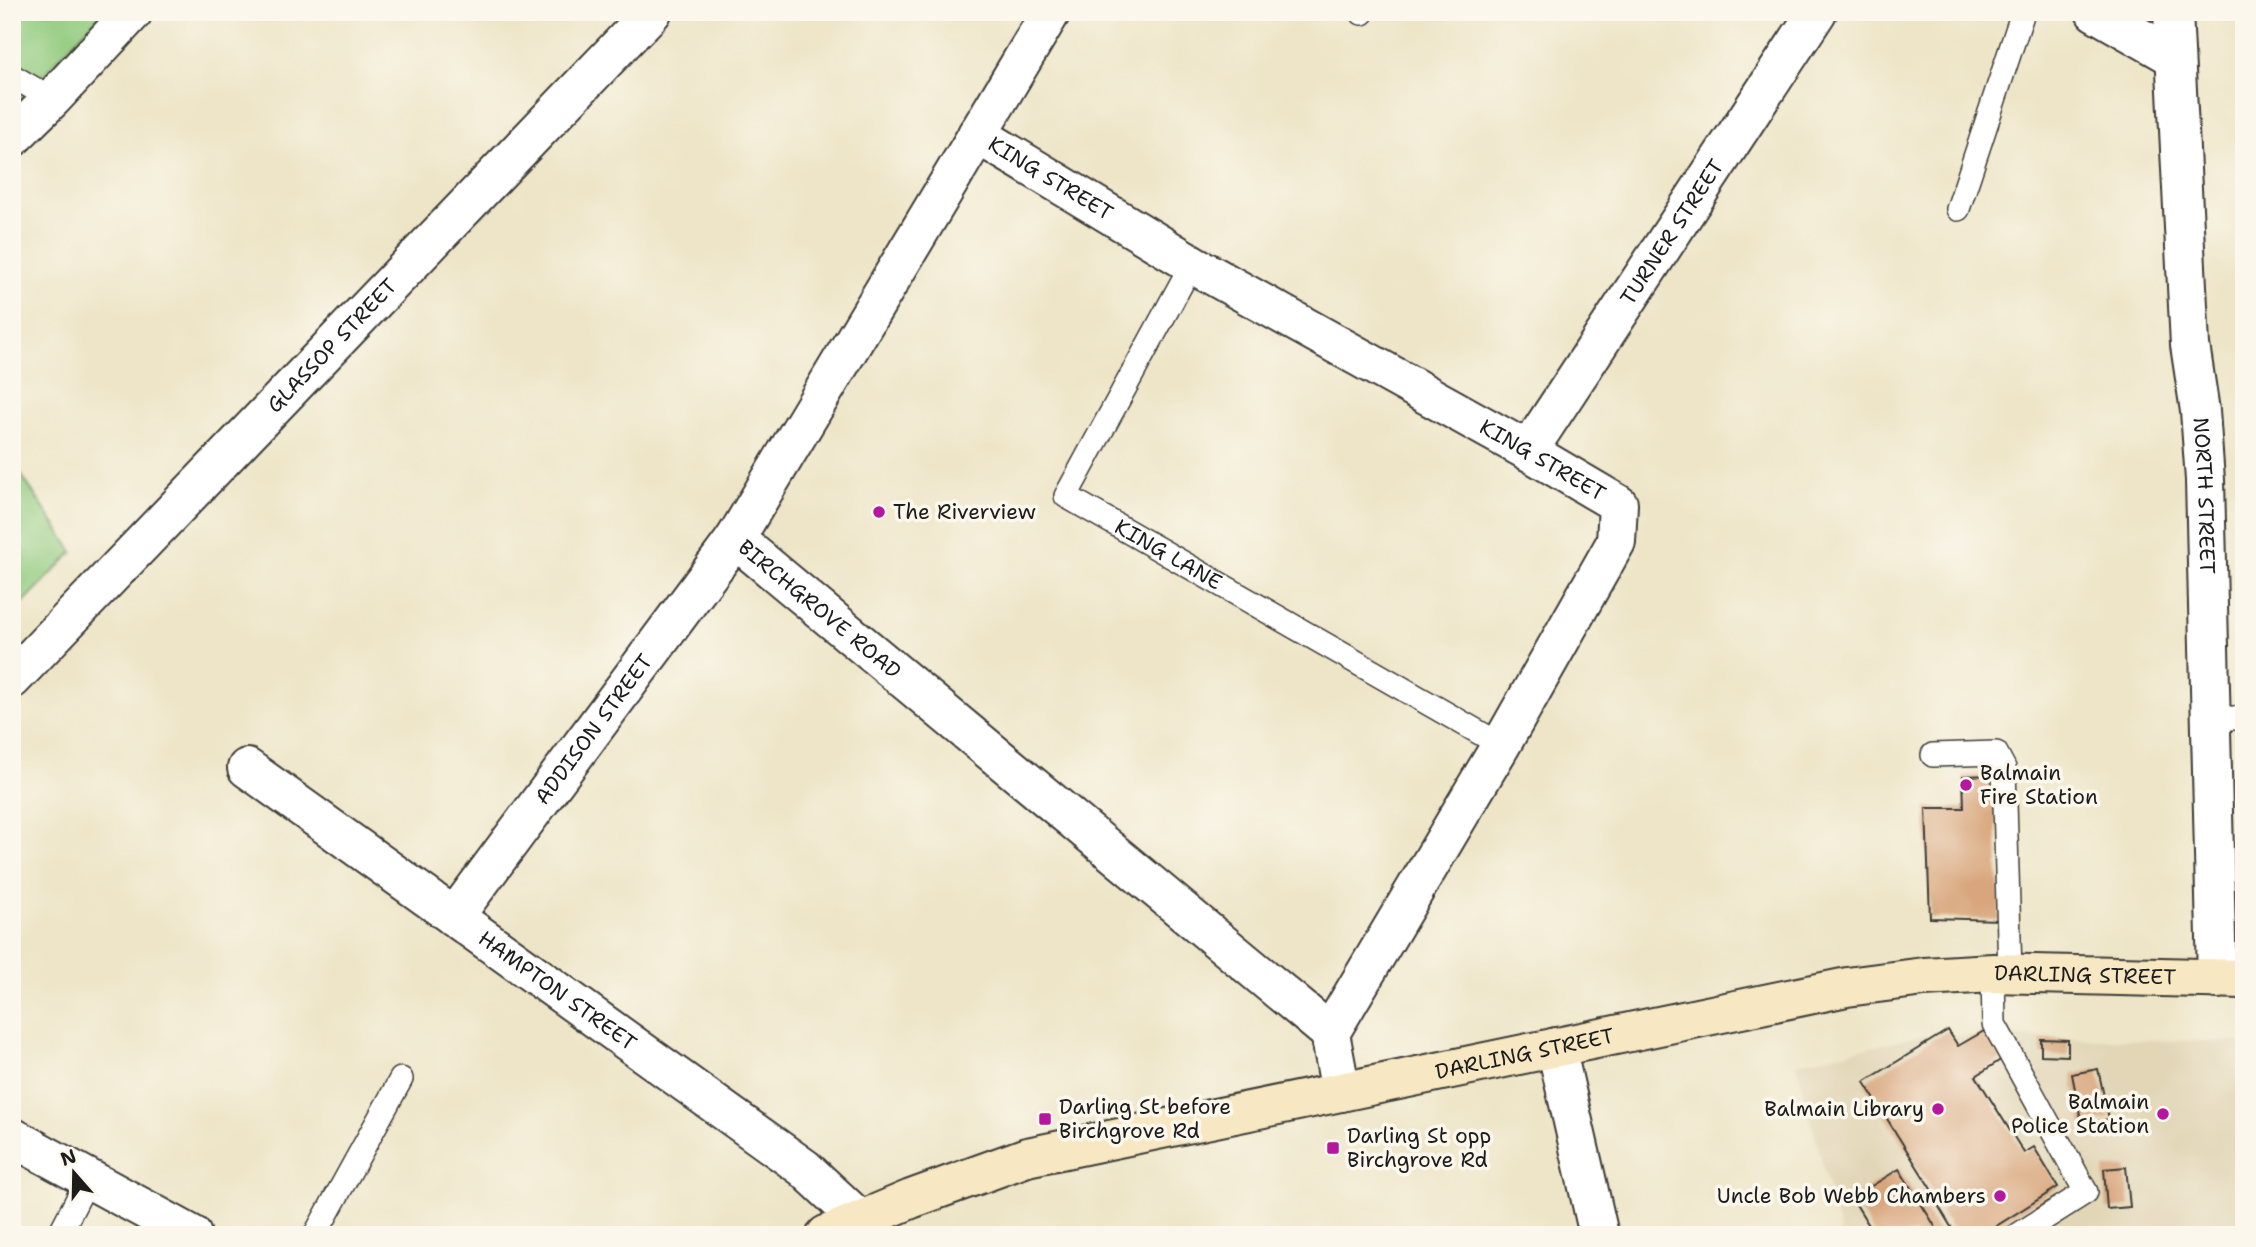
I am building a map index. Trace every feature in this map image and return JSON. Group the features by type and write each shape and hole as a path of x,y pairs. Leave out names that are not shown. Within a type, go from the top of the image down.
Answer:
{"street":[{"path":"12,138 133,12"},
{"name":"GLASSOP STREET","path":"12,679 652,12"},
{"name":"BIRCHGROVE ROAD","path":"1051,12 735,539 1330,1033"},
{"name":"TURNER STREET","path":"1528,451 1817,12"},
{"path":"2095,12 2175,57"},
{"name":"NORTH STREET","path":"2173,12 2190,345 2200,411 2228,718 2230,979"},
{"name":"KING STREET","path":"977,134 1192,264 1618,504 1616,542 1501,745 1330,1033"},
{"name":"ADDISON STREET","path":"454,917 735,539"},
{"name":"HAMPTON STREET","path":"247,768 804,1168 861,1221"},
{"name":"DARLING STREET","path":"826,1235 911,1199 1027,1157 1847,987 1924,976 2001,973 2230,979"},
{"path":"1330,1033 1341,1092"},
{"path":"1556,1047 1599,1235"},
{"path":"12,1137 192,1235"}],"lane":[{"path":"1958,209 2022,12"},
{"path":"12,76 52,99"},
{"name":"KING LANE","path":"1192,264 1066,496 1501,745"},
{"path":"1933,755 1996,753 2004,768 2001,973 1994,1024 2085,1192 2018,1234"},
{"path":"315,1235 401,1079"},
{"path":"59,1235 88,1179"}],"shaded area":[{"path":"1925,1035 2244,1042 2244,1235 1841,1235 1796,1063"}],"green space":[{"path":"12,12 103,12 12,108"},
{"path":"12,461 73,552 12,614"}],"building":[{"path":"1995,775 2000,920 1930,918 1926,808 1964,808 1963,776"},
{"path":"1948,1030 1958,1046 1984,1031 2002,1059 1976,1076 2024,1153 2034,1147 2058,1187 1982,1235 1956,1235 1939,1207 1941,1205 1864,1082"},
{"path":"2041,1039 2068,1040 2068,1056 2041,1055"},
{"path":"2098,1069 2109,1119 2082,1125 2072,1074"},
{"path":"2126,1167 2130,1207 2107,1209 2104,1169"},
{"path":"1899,1169 1940,1235 1875,1235 1852,1198"}],"place":[{"name":"The Riverview","path":"879,512"},
{"name":"Balmain Fire Station","path":"1966,785"},
{"name":"Balmain Library","path":"1938,1109"},
{"name":"Balmain Police Station","path":"2163,1114"},
{"name":"Darling St before Birchgrove Rd","path":"1045,1119"},
{"name":"Darling St opp Birchgrove Rd","path":"1333,1148"},
{"name":"Uncle Bob Webb Chambers","path":"2000,1196"}]}
